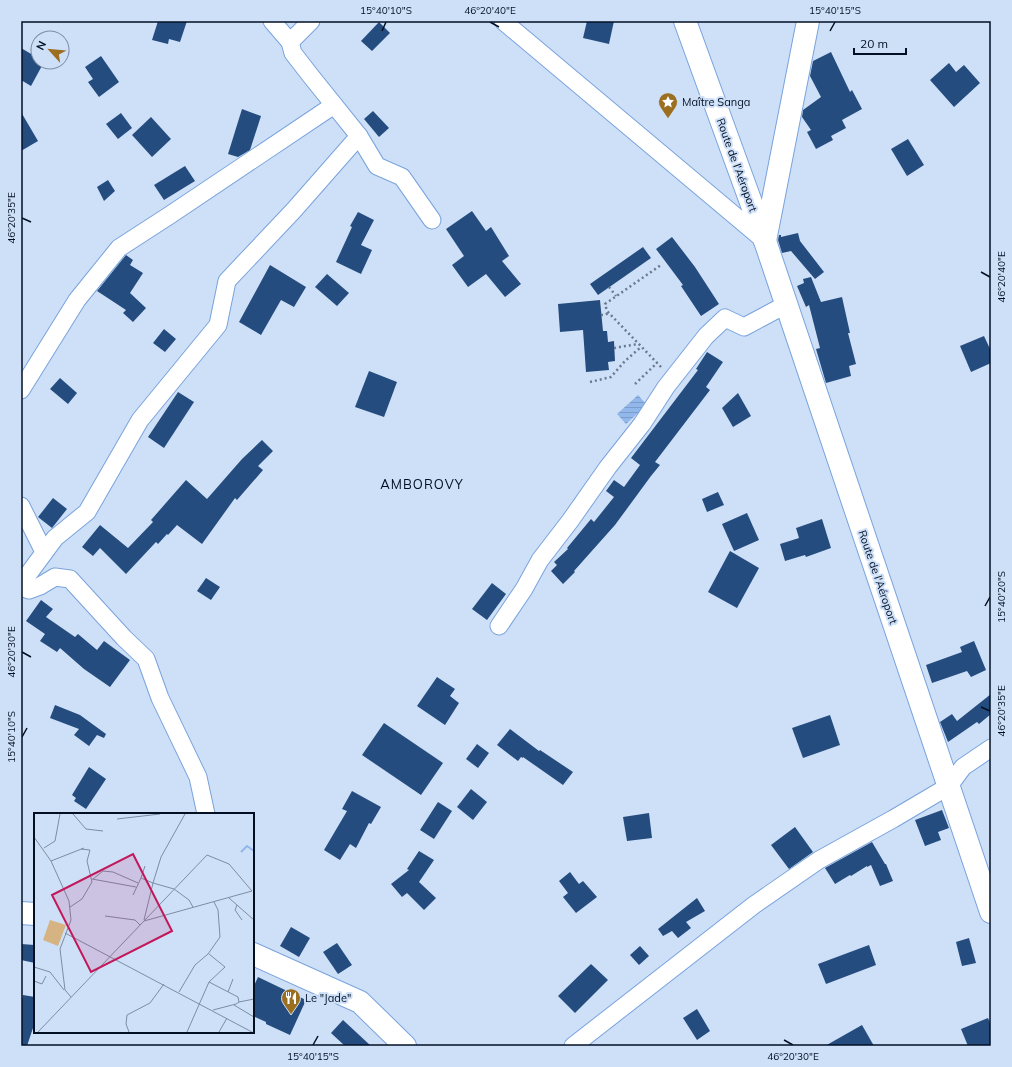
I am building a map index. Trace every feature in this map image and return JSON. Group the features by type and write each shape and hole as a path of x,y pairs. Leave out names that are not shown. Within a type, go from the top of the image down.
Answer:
{"main road":[{"name":"Route de l'Aéroport","path":"685,21 787,304 991,912"},
{"name":"Route de l'Aéroport","path":"765,241 808,21"},
{"path":"21,913 34,914"},
{"path":"254,954 360,1002 405,1046"}],"street":[{"path":"272,21 290,42 293,53 360,136 377,166 402,177 432,220"},
{"path":"290,42 311,21"},
{"path":"503,21 765,241"},
{"path":"21,390 77,300 119,248 334,105"},
{"path":"21,584 55,538 87,512 140,420 218,325 227,281 294,210 360,136"},
{"path":"499,626 524,589 540,560 608,467 642,424 672,378 706,336 725,318 744,327 787,304"},
{"path":"21,506 44,552"},
{"path":"21,587 29,590 40,586 55,577 70,578 124,638 146,659 160,698 198,777 206,813"},
{"path":"573,1046 754,905 819,860 949,786 963,767 991,748"}],"path":[{"path":"661,265 605,304 608,312 672,378"},
{"path":"609,287 616,296"},
{"path":"601,315 605,315 608,312"},
{"path":"614,348 640,346"},
{"path":"590,382 612,377 640,346"},
{"path":"635,384 657,363"}],"water":[{"path":"638,395 647,405 626,424 617,414"}],"building":[{"path":"158,21 187,21 180,42 169,39 168,44 152,40"},
{"path":"587,21 614,21 609,44 583,38"},
{"path":"379,22 390,33 372,51 361,41"},
{"path":"21,48 30,53 30,70 40,70 31,86 21,80"},
{"path":"831,52 850,92 852,90 862,109 842,120 846,128 831,136 833,140 816,149 807,132 811,130 802,117 803,110 821,97 810,76 813,61"},
{"path":"101,56 119,82 99,97 88,82 93,79 85,67"},
{"path":"949,63 956,72 964,65 980,83 954,107 930,80"},
{"path":"242,109 261,116 250,150 238,157 228,154"},
{"path":"373,111 389,128 379,137 364,119"},
{"path":"21,112 38,141 21,151"},
{"path":"121,113 132,128 118,139 106,124"},
{"path":"151,117 171,139 152,157 132,135"},
{"path":"908,139 924,165 907,176 891,149"},
{"path":"185,166 195,181 164,200 154,185"},
{"path":"108,180 115,191 104,201 97,187"},
{"path":"472,211 486,231 491,227 509,256 502,261 521,284 505,297 486,274 468,287 452,265 464,256 446,229"},
{"path":"358,212 374,220 361,245 372,250 361,274 336,262 352,227 350,226"},
{"path":"798,233 800,241 824,272 815,279 791,251 782,253 778,240 779,235 781,235 781,237"},
{"path":"672,237 695,267 719,304 701,316 681,286 683,285 656,249"},
{"path":"643,247 651,258 598,295 590,284"},
{"path":"126,255 133,260 130,265 143,273 130,293 146,308 133,322 123,313 126,310 97,291"},
{"path":"270,265 306,287 294,307 281,300 261,335 239,322"},
{"path":"327,274 349,293 337,306 315,287"},
{"path":"811,277 821,302 842,297 850,333 848,333 856,364 849,366 851,376 826,383 816,349 820,348 809,305 806,307 797,286 804,283 803,279"},
{"path":"600,300 603,331 607,331 608,342 614,341 615,361 608,362 609,370 586,372 583,330 560,332 558,304"},
{"path":"164,329 176,339 165,352 153,343"},
{"path":"984,336 991,351 991,363 971,372 960,346"},
{"path":"707,352 723,362 706,387 710,390 655,462 660,465 615,525 563,584 551,571 557,565 554,562 568,549 567,548 591,519 594,522 614,497 606,491 614,480 624,487 640,465 631,458 698,370 696,369"},
{"path":"369,371 397,382 384,417 355,407"},
{"path":"60,378 77,393 68,404 50,389"},
{"path":"178,392 194,402 164,448 148,437"},
{"path":"738,393 751,416 733,427 722,408"},
{"path":"262,440 273,451 258,466 263,470 237,500 235,498 202,544 177,525 158,544 156,542 126,574 100,548 93,556 82,547 100,525 128,548 153,522 151,520 186,480 207,499 242,459"},
{"path":"718,492 724,505 707,512 702,499"},
{"path":"53,498 67,509 52,528 38,517"},
{"path":"747,513 759,540 734,551 722,524"},
{"path":"822,519 831,548 806,557 805,555 785,561 780,544 799,538 796,528"},
{"path":"730,551 759,568 737,608 708,592"},
{"path":"206,578 220,587 211,600 197,591"},
{"path":"492,583 506,594 487,620 472,609"},
{"path":"41,600 53,609 46,617 75,637 78,634 97,650 104,641 130,660 110,687 84,669 60,648 57,652 40,641 45,634 26,621"},
{"path":"974,641 986,670 971,677 967,671 932,683 926,665 962,652 960,647"},
{"path":"437,677 455,689 450,696 459,703 445,725 417,706"},
{"path":"991,694 991,714 979,724 977,722 948,742 940,722 952,714 957,721"},
{"path":"55,705 80,715 106,734 104,738 97,735 89,746 74,735 79,729 50,718"},
{"path":"830,715 840,745 803,758 792,728"},
{"path":"384,723 443,763 421,795 362,755"},
{"path":"510,729 539,751 540,750 573,772 563,785 523,757 521,757 518,761 497,745"},
{"path":"477,744 489,753 478,768 466,759"},
{"path":"89,767 106,779 86,809 74,801 76,798 72,795"},
{"path":"471,789 487,802 473,820 457,807"},
{"path":"352,791 381,807 371,824 369,823 356,848 350,844 340,860 324,850 347,811 342,809"},
{"path":"438,802 452,811 434,839 420,830"},
{"path":"942,810 949,828 938,832 941,840 925,846 915,820"},
{"path":"649,813 652,838 627,841 623,817"},
{"path":"795,827 813,852 789,869 771,845"},
{"path":"872,842 886,864 893,881 880,886 871,865 835,884 825,868"},
{"path":"419,851 434,860 419,882 436,898 424,910 407,893 402,897 391,884 409,870 407,869"},
{"path":"570,872 579,884 583,881 597,897 576,913 563,897 568,893 559,881"},
{"path":"697,898 705,911 686,922 691,928 678,938 672,931 663,936 658,929"},
{"path":"291,927 310,938 299,957 280,946"},
{"path":"969,938 976,963 962,966 956,942"},
{"path":"337,943 352,965 338,974 323,952"},
{"path":"21,944 34,945 34,963 21,960"},
{"path":"869,945 876,965 826,984 818,964"},
{"path":"640,946 649,956 639,965 630,955"},
{"path":"591,964 608,980 575,1013 558,996"},
{"path":"258,977 306,1000 290,1035 266,1024 266,1022 254,1016 254,986"},
{"path":"23,995 34,997 34,1025 27,1046 21,1046 21,1004"},
{"path":"697,1009 710,1031 697,1040 683,1018"},
{"path":"988,1018 991,1025 991,1046 968,1046 961,1029"},
{"path":"343,1020 371,1046 345,1046 331,1033"},
{"path":"862,1025 874,1046 825,1046"}],"place":[{"name":"Maître Sanga","path":"668,119"},
{"name":"Le \"Jade\"","path":"291,1015"}],"district":[{"name":"AMBOROVY","path":"422,484"}]}
